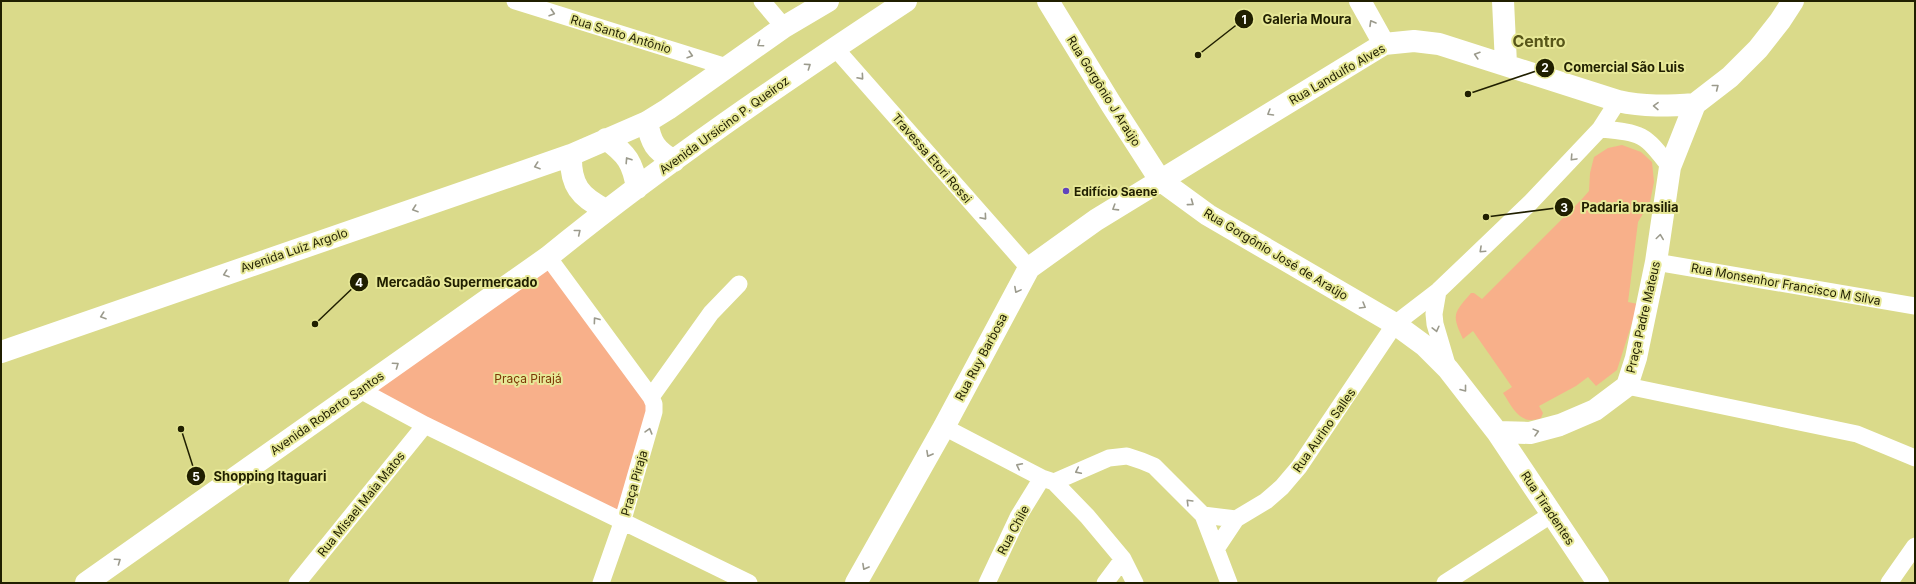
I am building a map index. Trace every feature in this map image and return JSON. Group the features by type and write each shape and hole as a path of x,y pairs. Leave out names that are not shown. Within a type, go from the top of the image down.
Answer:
{"street":[{"name":"Rua Santo Antônio","path":"515,1 727,67"},
{"path":"762,1 784,27"},
{"path":"606,210 591,203 580,192 574,183 570,169 588,147 647,122 668,109 784,27 828,1"},
{"name":"Avenida Ursicino P. Queiroz","path":"548,257 606,210 741,112 906,1"},
{"name":"Rua Gorgônio J Araújo","path":"1048,1 1110,104 1160,180"},
{"path":"1360,1 1384,44"},
{"path":"1503,1 1506,64"},
{"path":"1695,104 1730,77 1758,49 1780,21 1793,1"},
{"name":"Rua Landulfo Alves","path":"1160,180 1384,44 1414,41 1439,44 1506,64 1618,101 1635,105 1657,106 1695,104"},
{"name":"Travessa Etori Rossi","path":"835,48 1029,268"},
{"path":"1497,432 1448,369 1426,346 1395,324 1438,291 1530,203 1600,129 1618,101"},
{"name":"Praça Padre Mateus","path":"1497,432 1530,433 1560,425 1595,410 1627,386 1636,358 1656,262 1670,167 1695,104"},
{"path":"647,122 650,137 655,147 674,161"},
{"path":"1600,129 1632,132 1640,135 1658,151 1670,167"},
{"path":"588,147 620,150 628,159 634,171 636,188"},
{"name":"Avenida Luiz Argolo","path":"1,352 588,147"},
{"name":"Rua Ruy Barbosa","path":"856,583 944,427 1029,268 1096,220 1160,180"},
{"name":"Rua Gorgônio José de Araújo","path":"1160,180 1208,215 1244,238 1395,324"},
{"path":"548,257 651,397 711,313 739,284"},
{"name":"Avenida Roberto Santos","path":"86,583 548,257"},
{"name":"Rua Monsenhor Francisco M Silva","path":"1656,262 1915,306"},
{"path":"1438,291 1434,314 1435,324 1448,369"},
{"name":"Rua Aurino Salles","path":"1216,549 1236,519 1266,501 1282,487 1299,467 1395,324"},
{"path":"1627,386 1857,434 1915,458"},
{"name":"Praça Piraja","path":"360,390 425,425 622,522 654,412 654,404 651,397"},
{"name":"Rua Misael Maia Matos","path":"297,583 425,425"},
{"path":"944,427 1048,480 1087,516 1123,559 1135,583"},
{"name":"Rua Tiradentes","path":"1497,432 1598,583"},
{"path":"1048,480 1109,458 1127,456 1142,460 1154,466 1203,516 1229,583"},
{"name":"Rua Chile","path":"987,583 1018,517 1048,480"},
{"path":"1445,583 1552,514"},
{"path":"1203,516 1236,519"},
{"path":"601,583 622,522 750,583"},
{"path":"1888,583 1915,546"},
{"path":"1105,583 1123,559"}],"green space":[{"path":"1622,145 1641,152 1652,162 1654,182 1650,202 1638,222 1628,302 1638,304 1617,370 1596,386 1588,377 1576,386 1539,406 1543,413 1541,418 1528,420 1522,418 1514,410 1503,393 1512,387 1473,331 1463,339 1457,324 1456,314 1471,293 1474,293 1482,299 1582,199 1589,191 1590,173 1594,157 1608,148"},
{"name":"Praça Pirajá","path":"548,257 651,397 622,523 360,390"}],"place":[{"name":"Galeria Moura","path":"1198,55"},
{"name":"Comercial São Luis","path":"1468,94"},
{"name":"Edifício Saene","path":"1066,191"},
{"name":"Padaria brasilia","path":"1486,217"},
{"name":"Mercadão Supermercado","path":"315,324"},
{"name":"Shopping Itaguari","path":"181,429"}],"district":[{"name":"Centro","path":"1539,41"}]}
